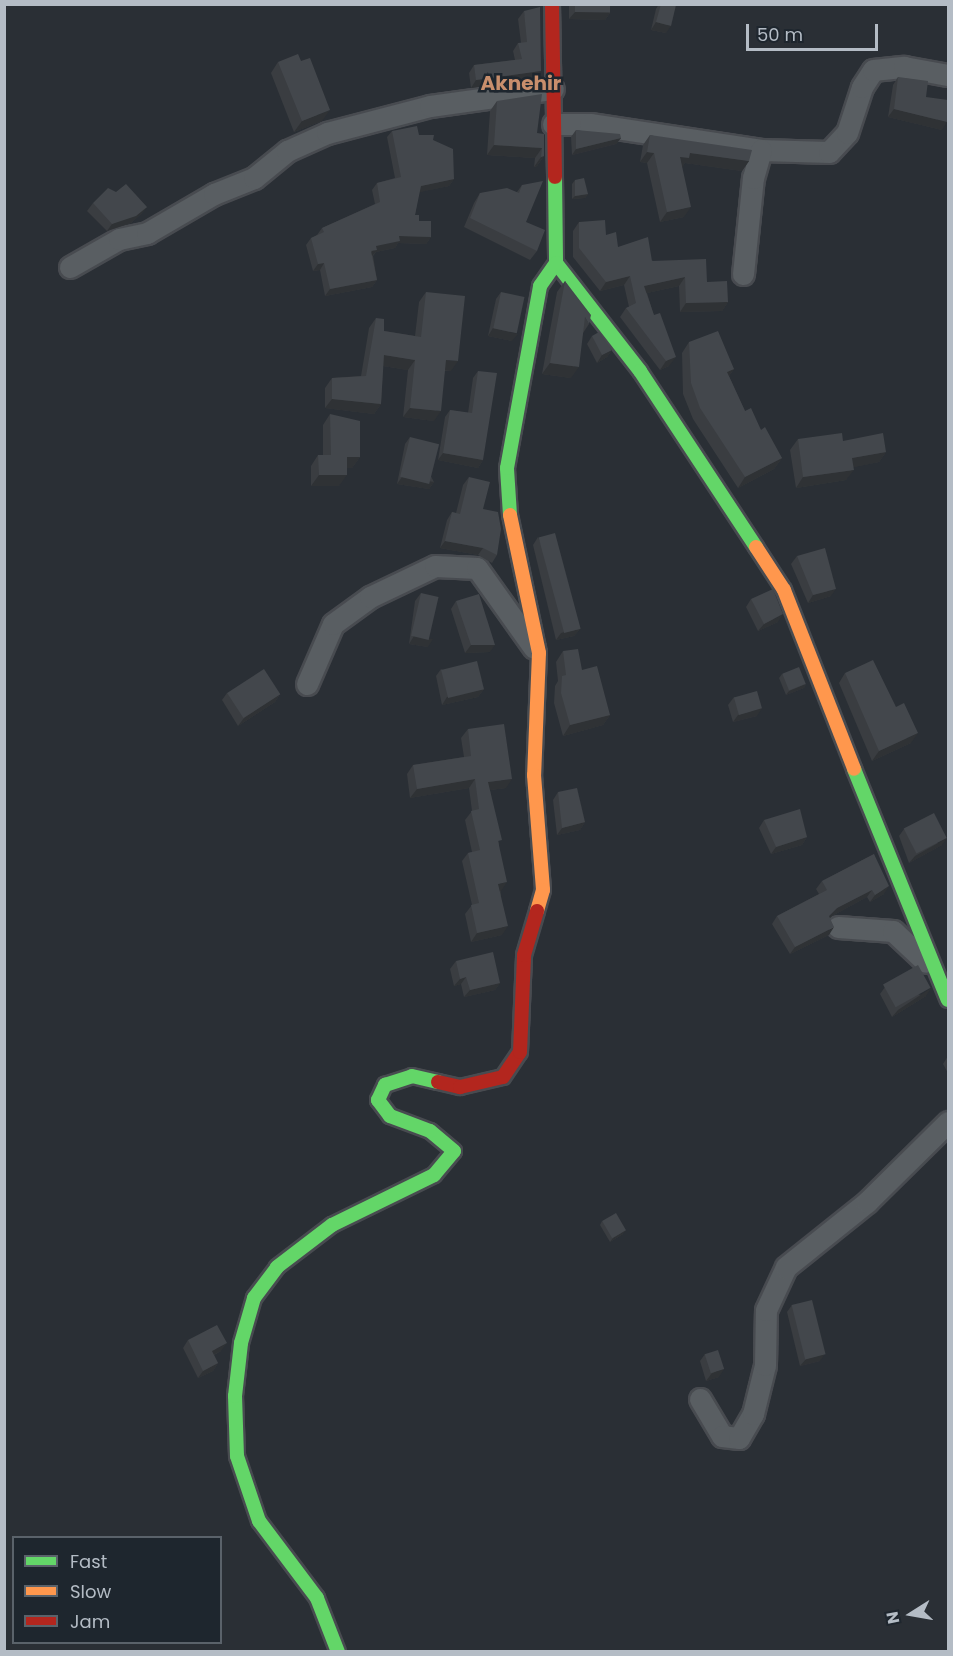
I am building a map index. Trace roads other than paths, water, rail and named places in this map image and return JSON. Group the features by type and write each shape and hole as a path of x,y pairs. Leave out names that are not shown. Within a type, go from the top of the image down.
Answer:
{"street":[{"path":"338,1652 317,1598 259,1521 237,1456 235,1396 241,1343 254,1298 277,1267 332,1225 434,1175 454,1151 430,1131 390,1116 378,1100 385,1085 412,1076 460,1087 503,1077 520,1052 524,956 543,890 534,775 539,653 510,520 507,468 540,286 556,263 552,4"},
{"path":"553,124 590,124 761,150 829,152 847,133 862,87 873,70 904,67 948,75"},
{"path":"70,267 119,239 147,233 214,195 254,178 287,151 327,133 430,106 553,89"},
{"path":"743,274 753,178 761,150"},
{"path":"556,263 640,371 784,590 931,966 948,1000"},
{"path":"307,684 333,624 370,597 435,566 477,568 539,653"},
{"path":"838,927 893,931 931,966"},
{"path":"700,1399 722,1436 739,1438 753,1414 765,1365 766,1310 786,1267 867,1202 948,1122"}],"district":[{"name":"Aknehir","path":"521,83"}]}
